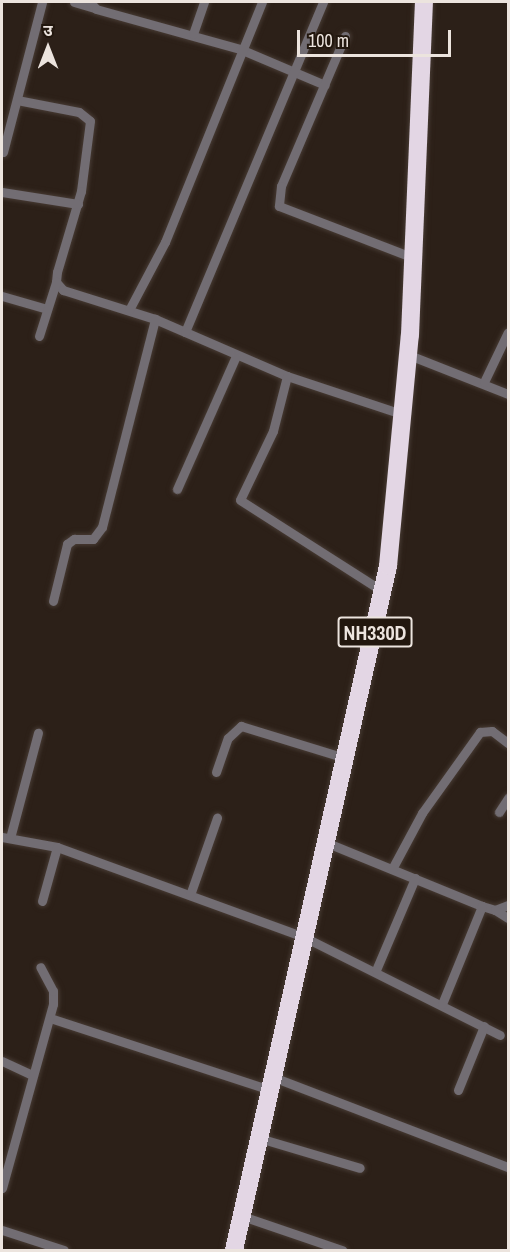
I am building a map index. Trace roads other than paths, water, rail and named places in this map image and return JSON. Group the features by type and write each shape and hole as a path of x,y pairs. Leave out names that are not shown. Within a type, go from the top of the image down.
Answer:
{"highway":[{"name":"NH330D","path":"234,1251 325,842 384,592 405,414 409,355 424,2"}],"street":[{"path":"3,152 42,2"},
{"path":"74,2 93,5 240,49 325,85"},
{"path":"193,34 204,2"},
{"path":"129,310 162,248 240,49 262,2"},
{"path":"185,333 323,2"},
{"path":"345,36 281,186 279,206 414,258"},
{"path":"17,100 79,112 90,121 78,204 39,336"},
{"path":"2,192 78,204"},
{"path":"56,282 63,290 155,319 236,356 287,376 405,414"},
{"path":"2,296 47,309"},
{"path":"52,601 66,544 74,539 93,539 102,527 155,319"},
{"path":"484,382 508,332"},
{"path":"409,355 484,382 508,394"},
{"path":"177,489 236,356"},
{"path":"287,376 273,431 240,500 256,514 384,592"},
{"path":"216,772 228,738 241,726 345,758"},
{"path":"392,869 422,813 476,736 486,730 508,743"},
{"path":"38,733 6,837 57,847 304,937 376,970 501,1035"},
{"path":"499,812 508,798"},
{"path":"190,895 217,818"},
{"path":"325,842 495,910 508,918"},
{"path":"42,901 57,847"},
{"path":"376,970 415,878"},
{"path":"495,910 508,905"},
{"path":"442,1004 482,906"},
{"path":"2,1188 32,1075 50,1018 54,991 40,967"},
{"path":"50,1018 271,1084 508,1167"},
{"path":"458,1090 484,1026"},
{"path":"2,1061 32,1075"},
{"path":"259,1138 360,1168"},
{"path":"242,1216 342,1251"},
{"path":"2,1230 64,1251"}]}
